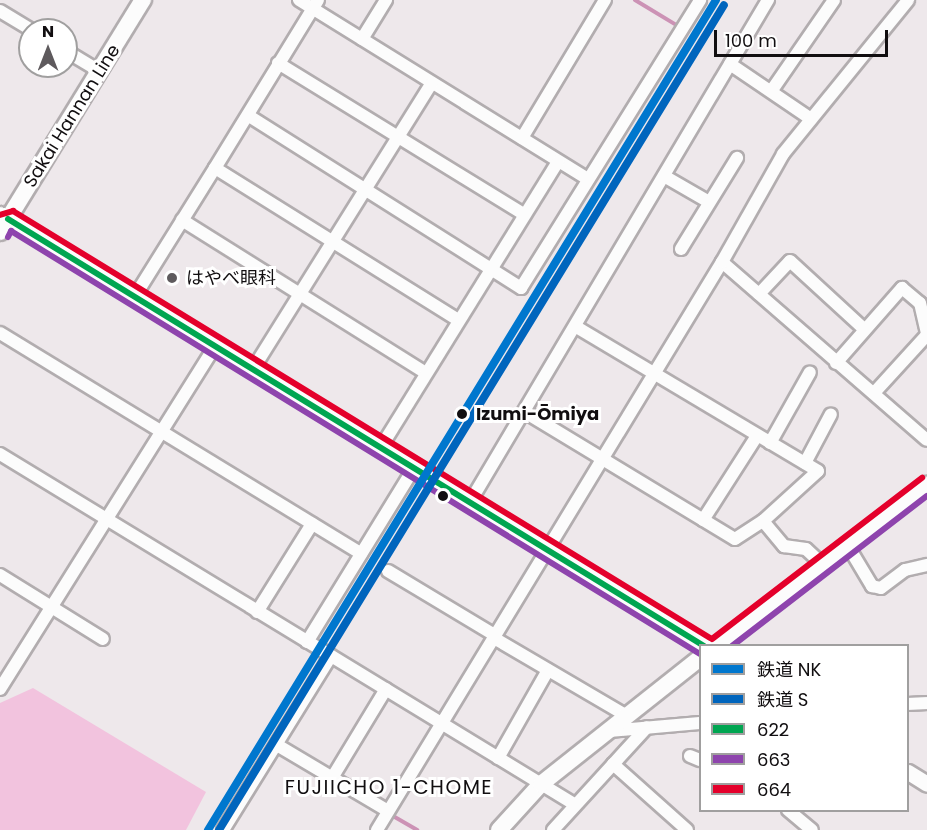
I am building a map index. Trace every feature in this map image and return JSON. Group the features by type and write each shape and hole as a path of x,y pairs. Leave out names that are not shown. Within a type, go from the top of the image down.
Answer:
{"main road":[{"name":"Sakai Hannan Line","path":"3,221 143,0"},
{"path":"718,644 927,485"},
{"path":"499,830 541,784 603,732 699,659"}],"street":[{"path":"299,0 315,4 362,39 588,179"},
{"path":"362,39 386,0"},
{"path":"522,138 605,0"},
{"path":"249,116 364,191 521,288 700,0"},
{"path":"470,502 576,327 768,0"},
{"path":"772,90 834,0"},
{"path":"377,830 723,262 783,154 908,0"},
{"path":"135,296 249,116 278,63 315,4"},
{"path":"0,11 18,22"},
{"path":"78,58 99,71"},
{"path":"278,63 523,214"},
{"path":"730,64 772,90 811,119"},
{"path":"253,369 432,83"},
{"path":"681,249 737,158"},
{"path":"381,447 523,214 558,161"},
{"path":"216,168 458,320"},
{"path":"664,176 709,202"},
{"path":"182,220 426,373"},
{"path":"3,221 135,296 703,644"},
{"path":"759,294 790,261 864,329"},
{"path":"723,262 836,363 927,440"},
{"path":"836,363 902,288 920,303 927,335 874,393"},
{"path":"525,412 735,539 763,521 818,471 576,327"},
{"path":"0,333 362,553"},
{"path":"0,689 159,431 215,346"},
{"path":"770,443 810,372"},
{"path":"805,463 831,414"},
{"path":"703,520 757,435"},
{"path":"0,454 574,804"},
{"path":"307,642 414,468"},
{"path":"763,521 784,546 806,549 823,565"},
{"path":"257,612 312,524"},
{"path":"848,546 864,567 872,586 881,588 905,570 927,565"},
{"path":"387,571 625,715"},
{"path":"0,575 103,639"},
{"path":"223,830 331,656"},
{"path":"498,758 548,670"},
{"path":"332,778 386,689"},
{"path":"909,705 927,702"},
{"path":"603,732 699,723"},
{"path":"554,830 574,804 647,727"},
{"path":"277,745 387,811"},
{"path":"613,764 687,830"},
{"path":"909,773 927,784"},
{"path":"790,812 812,830"}],"shaded area":[{"path":"33,688 206,792 186,830 0,830 0,703"}],"waterway":[{"path":"635,0 678,26"},
{"path":"358,679 375,690"},
{"path":"393,816 417,830"}],"rail line":[{"name":"NK","path":"208,830 716,0"},
{"name":"S","path":"219,830 724,5"}],"transit line":[{"name":"664","path":"0,215 13,211 710,638"},
{"name":"622","path":"8,219 701,644"},
{"name":"663","path":"8,237 11,231 699,653"},
{"name":"664","path":"712,639 922,478"},
{"name":"663","path":"735,644 927,496"}],"place":[{"name":"はやべ眼科","path":"172,278"},
{"name":"Izumi-Ōmiya","path":"462,414"}],"district":[{"name":"FUJIICHO 1-CHOME","path":"389,787"}]}
